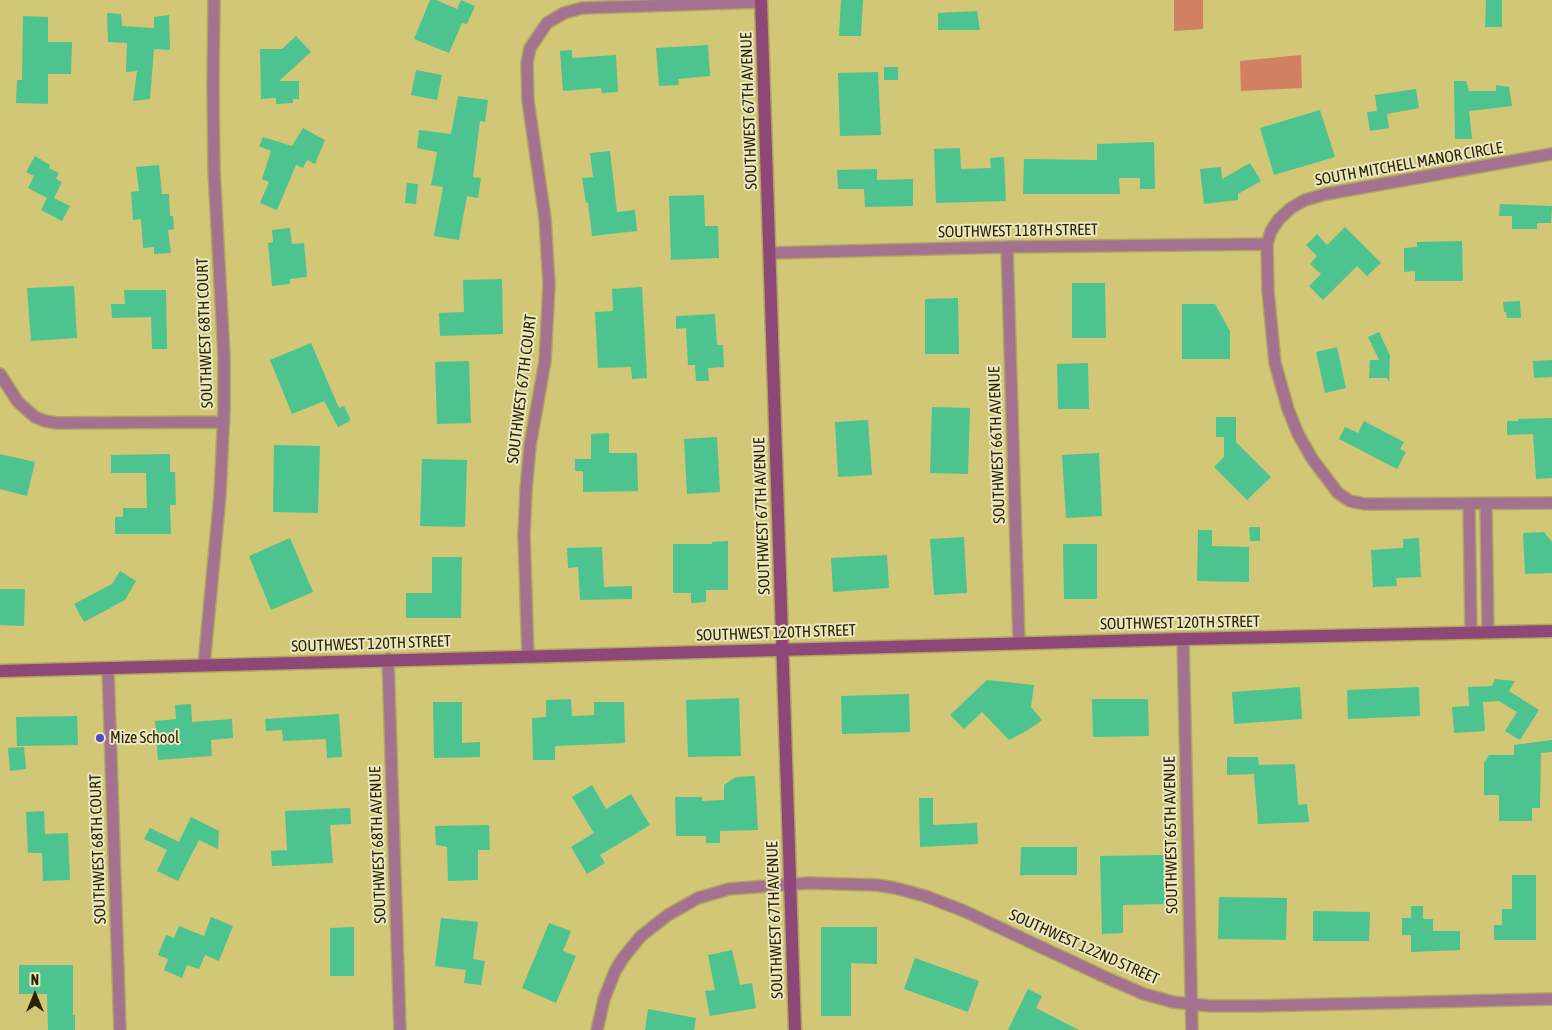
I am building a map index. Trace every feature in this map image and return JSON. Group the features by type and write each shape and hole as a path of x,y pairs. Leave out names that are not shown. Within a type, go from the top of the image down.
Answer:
{"street":[{"name":"SOUTHWEST 68TH COURT","path":"204,665 220,494 224,422 224,356 214,155 214,0"},
{"name":"SOUTHWEST 67TH COURT","path":"528,656 524,535 526,490 530,446 545,361 549,285 545,218 530,122 526,79 528,56 535,39 547,23 564,13 582,8 761,1"},
{"name":"SOUTHWEST 67TH AVENUE","path":"761,1 795,1030"},
{"name":"SOUTH MITCHELL MANOR CIRCLE","path":"1552,154 1326,194 1305,200 1279,219 1271,231 1267,244 1268,291 1275,363 1288,409 1298,434 1326,478 1338,493 1350,501 1365,504 1552,503"},
{"name":"SOUTHWEST 118TH STREET","path":"770,253 1007,246 1267,244"},
{"name":"SOUTHWEST 66TH AVENUE","path":"1007,246 1019,643"},
{"path":"0,374 18,402 35,417 56,423 224,422"},
{"path":"1469,504 1471,632"},
{"path":"1486,504 1488,632"},
{"name":"SOUTHWEST 120TH STREET","path":"0,671 388,659 1552,631"},
{"name":"SOUTHWEST 65TH AVENUE","path":"1183,639 1192,1030"},
{"name":"SOUTHWEST 68TH AVENUE","path":"388,659 400,1030"},
{"name":"SOUTHWEST 68TH COURT","path":"108,668 120,1030"},
{"name":"SOUTHWEST 122ND STREET","path":"597,1030 604,999 615,971 633,945 660,920 682,906 714,892 747,886 790,883 856,884 895,888 917,894 964,911 1084,968 1138,991 1166,1000 1191,1004 1254,1006 1552,999"}],"shaded area":[{"path":"1174,0 1203,0 1203,29 1174,31"},
{"path":"1301,55 1302,88 1241,91 1240,61"}],"building":[{"path":"430,0 436,0 457,9 461,0 475,6 467,24 462,23 449,53 414,39"},
{"path":"841,0 863,0 861,36 839,36"},
{"path":"1486,0 1502,0 1502,27 1485,27"},
{"path":"977,11 980,30 938,30 938,13"},
{"path":"107,13 121,14 122,26 154,28 154,17 169,15 170,50 154,49 150,99 133,101 137,71 126,72 127,43 108,42"},
{"path":"23,16 48,17 48,42 72,42 71,74 48,74 48,104 16,103 17,80 22,80"},
{"path":"296,36 311,52 279,81 299,81 299,99 293,99 293,103 276,104 276,98 261,99 260,49 282,49"},
{"path":"708,45 710,76 678,79 679,85 659,86 656,48"},
{"path":"572,50 572,58 616,55 618,92 602,93 601,88 563,91 560,51"},
{"path":"884,67 898,67 898,80 884,80"},
{"path":"416,70 442,75 437,100 411,95"},
{"path":"878,72 881,135 840,136 838,73"},
{"path":"1454,81 1466,81 1469,91 1496,91 1496,85 1509,87 1512,106 1469,111 1472,139 1455,139"},
{"path":"1416,89 1419,108 1387,114 1389,128 1370,131 1367,112 1377,111 1375,95"},
{"path":"458,96 488,100 485,122 480,121 473,177 481,178 478,198 467,196 459,240 434,236 443,187 431,185 437,152 417,148 419,130 451,134"},
{"path":"1320,110 1335,157 1274,175 1260,128"},
{"path":"303,128 325,140 315,164 307,160 303,168 296,165 277,210 260,203 269,182 262,179 271,151 259,146 263,137 292,146"},
{"path":"1154,142 1155,189 1140,189 1140,178 1119,178 1120,194 1023,194 1024,159 1097,160 1097,144"},
{"path":"960,148 961,169 991,168 990,158 1004,157 1006,201 936,203 934,149"},
{"path":"610,151 617,212 635,210 637,231 592,236 588,203 586,203 582,178 593,177 590,153"},
{"path":"35,156 50,165 49,168 59,173 56,179 62,182 54,198 70,206 62,221 41,210 47,198 28,188 34,176 26,172"},
{"path":"1250,163 1261,181 1238,194 1238,200 1204,204 1200,169 1221,167 1222,179"},
{"path":"159,165 162,194 169,194 170,216 173,216 174,229 168,230 171,253 154,254 154,247 143,248 141,219 133,220 131,192 139,191 136,167"},
{"path":"877,169 877,180 913,179 913,206 865,207 864,189 838,189 837,170"},
{"path":"407,183 418,184 416,204 405,203"},
{"path":"704,195 705,226 718,226 719,258 671,260 669,196"},
{"path":"1500,204 1552,206 1551,223 1537,223 1537,229 1512,229 1512,216 1499,216"},
{"path":"1345,227 1381,263 1367,276 1357,266 1323,300 1309,286 1321,274 1310,264 1317,256 1306,245 1317,234 1327,245"},
{"path":"290,228 292,244 304,243 307,277 290,279 290,284 272,286 268,243 273,242 272,230"},
{"path":"1462,241 1463,281 1415,281 1415,271 1404,272 1404,248 1417,247 1417,242"},
{"path":"502,279 503,334 440,336 439,313 464,312 463,280"},
{"path":"1072,283 1105,283 1106,338 1072,338"},
{"path":"74,286 77,338 31,341 27,288"},
{"path":"642,287 647,378 632,379 631,367 598,368 595,312 613,311 612,289"},
{"path":"124,290 166,290 167,349 152,349 151,317 112,318 111,304 125,304"},
{"path":"958,298 959,354 925,354 925,299"},
{"path":"1520,301 1521,318 1507,318 1503,302"},
{"path":"1182,304 1215,304 1230,331 1230,359 1182,359"},
{"path":"715,314 717,345 723,345 724,367 708,368 709,381 696,381 695,365 688,365 686,328 676,329 676,316"},
{"path":"1379,332 1390,355 1389,382 1387,378 1369,378 1370,360 1379,360 1368,337"},
{"path":"311,343 339,408 344,406 350,418 350,421 338,427 324,401 292,414 270,360"},
{"path":"1337,347 1346,388 1325,393 1316,352"},
{"path":"1552,360 1552,377 1534,378 1533,361"},
{"path":"469,361 471,423 437,424 435,362"},
{"path":"1088,363 1089,409 1058,409 1057,364"},
{"path":"932,407 970,408 968,474 930,473"},
{"path":"1216,417 1236,417 1236,442 1271,477 1247,500 1214,467 1224,457 1224,437 1216,437"},
{"path":"1552,418 1552,478 1536,479 1533,434 1507,435 1507,421"},
{"path":"868,420 872,475 838,477 835,422"},
{"path":"1364,421 1404,442 1400,449 1406,452 1397,469 1339,439 1345,427 1358,433"},
{"path":"609,433 609,453 637,453 638,491 583,492 583,471 575,471 575,459 591,459 591,434"},
{"path":"717,437 720,492 687,494 684,439"},
{"path":"274,445 320,446 318,513 273,512"},
{"path":"1099,453 1102,516 1066,518 1062,455"},
{"path":"0,454 35,462 27,496 0,489"},
{"path":"170,454 170,472 175,472 176,505 170,505 171,534 115,534 115,517 123,517 123,508 147,508 146,473 111,473 111,455"},
{"path":"422,459 467,460 465,527 420,526"},
{"path":"1249,527 1260,527 1260,541 1250,541"},
{"path":"1198,530 1212,530 1212,546 1249,547 1249,582 1197,581"},
{"path":"1544,532 1552,542 1552,573 1525,574 1523,533"},
{"path":"964,537 967,593 934,595 930,539"},
{"path":"290,538 313,592 271,610 249,556"},
{"path":"1419,538 1421,577 1396,578 1397,586 1373,587 1371,550 1403,548 1403,539"},
{"path":"728,541 728,590 706,590 706,602 691,603 691,593 673,593 673,544 712,544 712,542"},
{"path":"1063,544 1097,544 1097,599 1064,599"},
{"path":"602,547 604,587 632,586 632,599 580,600 578,567 568,568 567,548"},
{"path":"887,555 889,588 833,592 831,558"},
{"path":"432,557 462,557 461,618 406,618 406,593 432,593"},
{"path":"120,571 136,581 125,600 84,622 74,604 112,584"},
{"path":"0,589 25,589 24,626 0,625"},
{"path":"1495,679 1515,681 1509,691 1539,710 1520,740 1505,731 1517,712 1499,701 1483,702 1485,731 1454,733 1452,707 1469,706 1468,687 1492,686"},
{"path":"987,680 1034,685 1031,707 1042,720 1009,740 982,712 964,729 950,715"},
{"path":"1300,687 1302,719 1234,724 1232,692"},
{"path":"1419,687 1420,716 1348,719 1347,690"},
{"path":"909,694 910,732 842,734 841,696"},
{"path":"739,698 741,756 688,757 686,700"},
{"path":"571,699 572,716 594,715 594,702 624,702 625,743 555,746 555,760 533,760 532,718 546,717 546,700"},
{"path":"1092,699 1148,699 1149,736 1093,737"},
{"path":"433,702 462,702 462,743 480,742 480,757 434,758"},
{"path":"191,704 192,722 232,719 233,738 211,740 212,756 158,760 155,721 176,719 175,705"},
{"path":"339,714 342,757 327,758 326,739 283,741 282,730 266,731 265,719"},
{"path":"77,716 78,745 17,746 16,717"},
{"path":"1552,740 1552,752 1541,753 1540,808 1532,808 1532,821 1499,821 1499,795 1484,795 1484,763 1489,755 1514,755 1514,745"},
{"path":"24,747 26,769 10,771 8,748"},
{"path":"1227,757 1258,757 1259,765 1295,764 1298,805 1307,804 1309,822 1258,824 1254,774 1227,775"},
{"path":"755,776 758,830 720,831 720,843 706,843 706,836 676,836 675,797 702,797 702,801 724,800 724,785 736,777"},
{"path":"592,785 606,809 631,794 650,825 600,855 605,863 587,874 571,847 594,833 572,797"},
{"path":"919,798 933,798 933,825 977,823 978,844 920,847"},
{"path":"350,808 351,824 330,825 333,863 272,866 271,851 287,850 285,811"},
{"path":"44,811 45,834 68,833 70,880 43,881 42,853 28,853 26,812"},
{"path":"191,817 219,831 218,849 199,840 178,881 157,871 167,850 144,839 150,828 179,842"},
{"path":"489,825 490,850 478,850 478,880 448,881 447,847 436,845 435,826"},
{"path":"1021,847 1077,847 1077,875 1020,875"},
{"path":"1164,855 1165,904 1123,905 1123,933 1102,934 1100,856"},
{"path":"1512,875 1536,875 1536,940 1494,940 1494,925 1502,925 1502,909 1512,909"},
{"path":"1219,897 1287,898 1286,940 1218,939"},
{"path":"1411,906 1423,906 1423,919 1433,919 1433,931 1460,931 1460,950 1411,952 1411,935 1402,935 1402,918 1411,918"},
{"path":"1313,911 1370,912 1369,941 1313,941"},
{"path":"211,917 233,926 219,961 205,955 199,969 187,965 182,978 164,970 168,959 158,955 166,935 174,938 179,926 204,936"},
{"path":"441,918 478,922 473,959 485,961 481,985 464,983 466,970 435,966"},
{"path":"549,923 571,931 563,951 576,956 556,1003 522,988"},
{"path":"354,927 354,976 330,976 330,928"},
{"path":"821,927 877,927 877,964 851,963 851,1016 821,1016"},
{"path":"732,950 740,985 752,983 756,1008 710,1016 705,991 715,990 708,955"},
{"path":"915,958 979,981 968,1012 904,989"},
{"path":"19,965 73,965 73,1015 75,1015 75,1030 48,1030 47,994 19,994"},
{"path":"1028,989 1042,996 1036,1008 1079,1030 1008,1030"},
{"path":"648,1009 696,1018 694,1030 645,1030"}],"place":[{"name":"Mize School","path":"100,738"}]}
